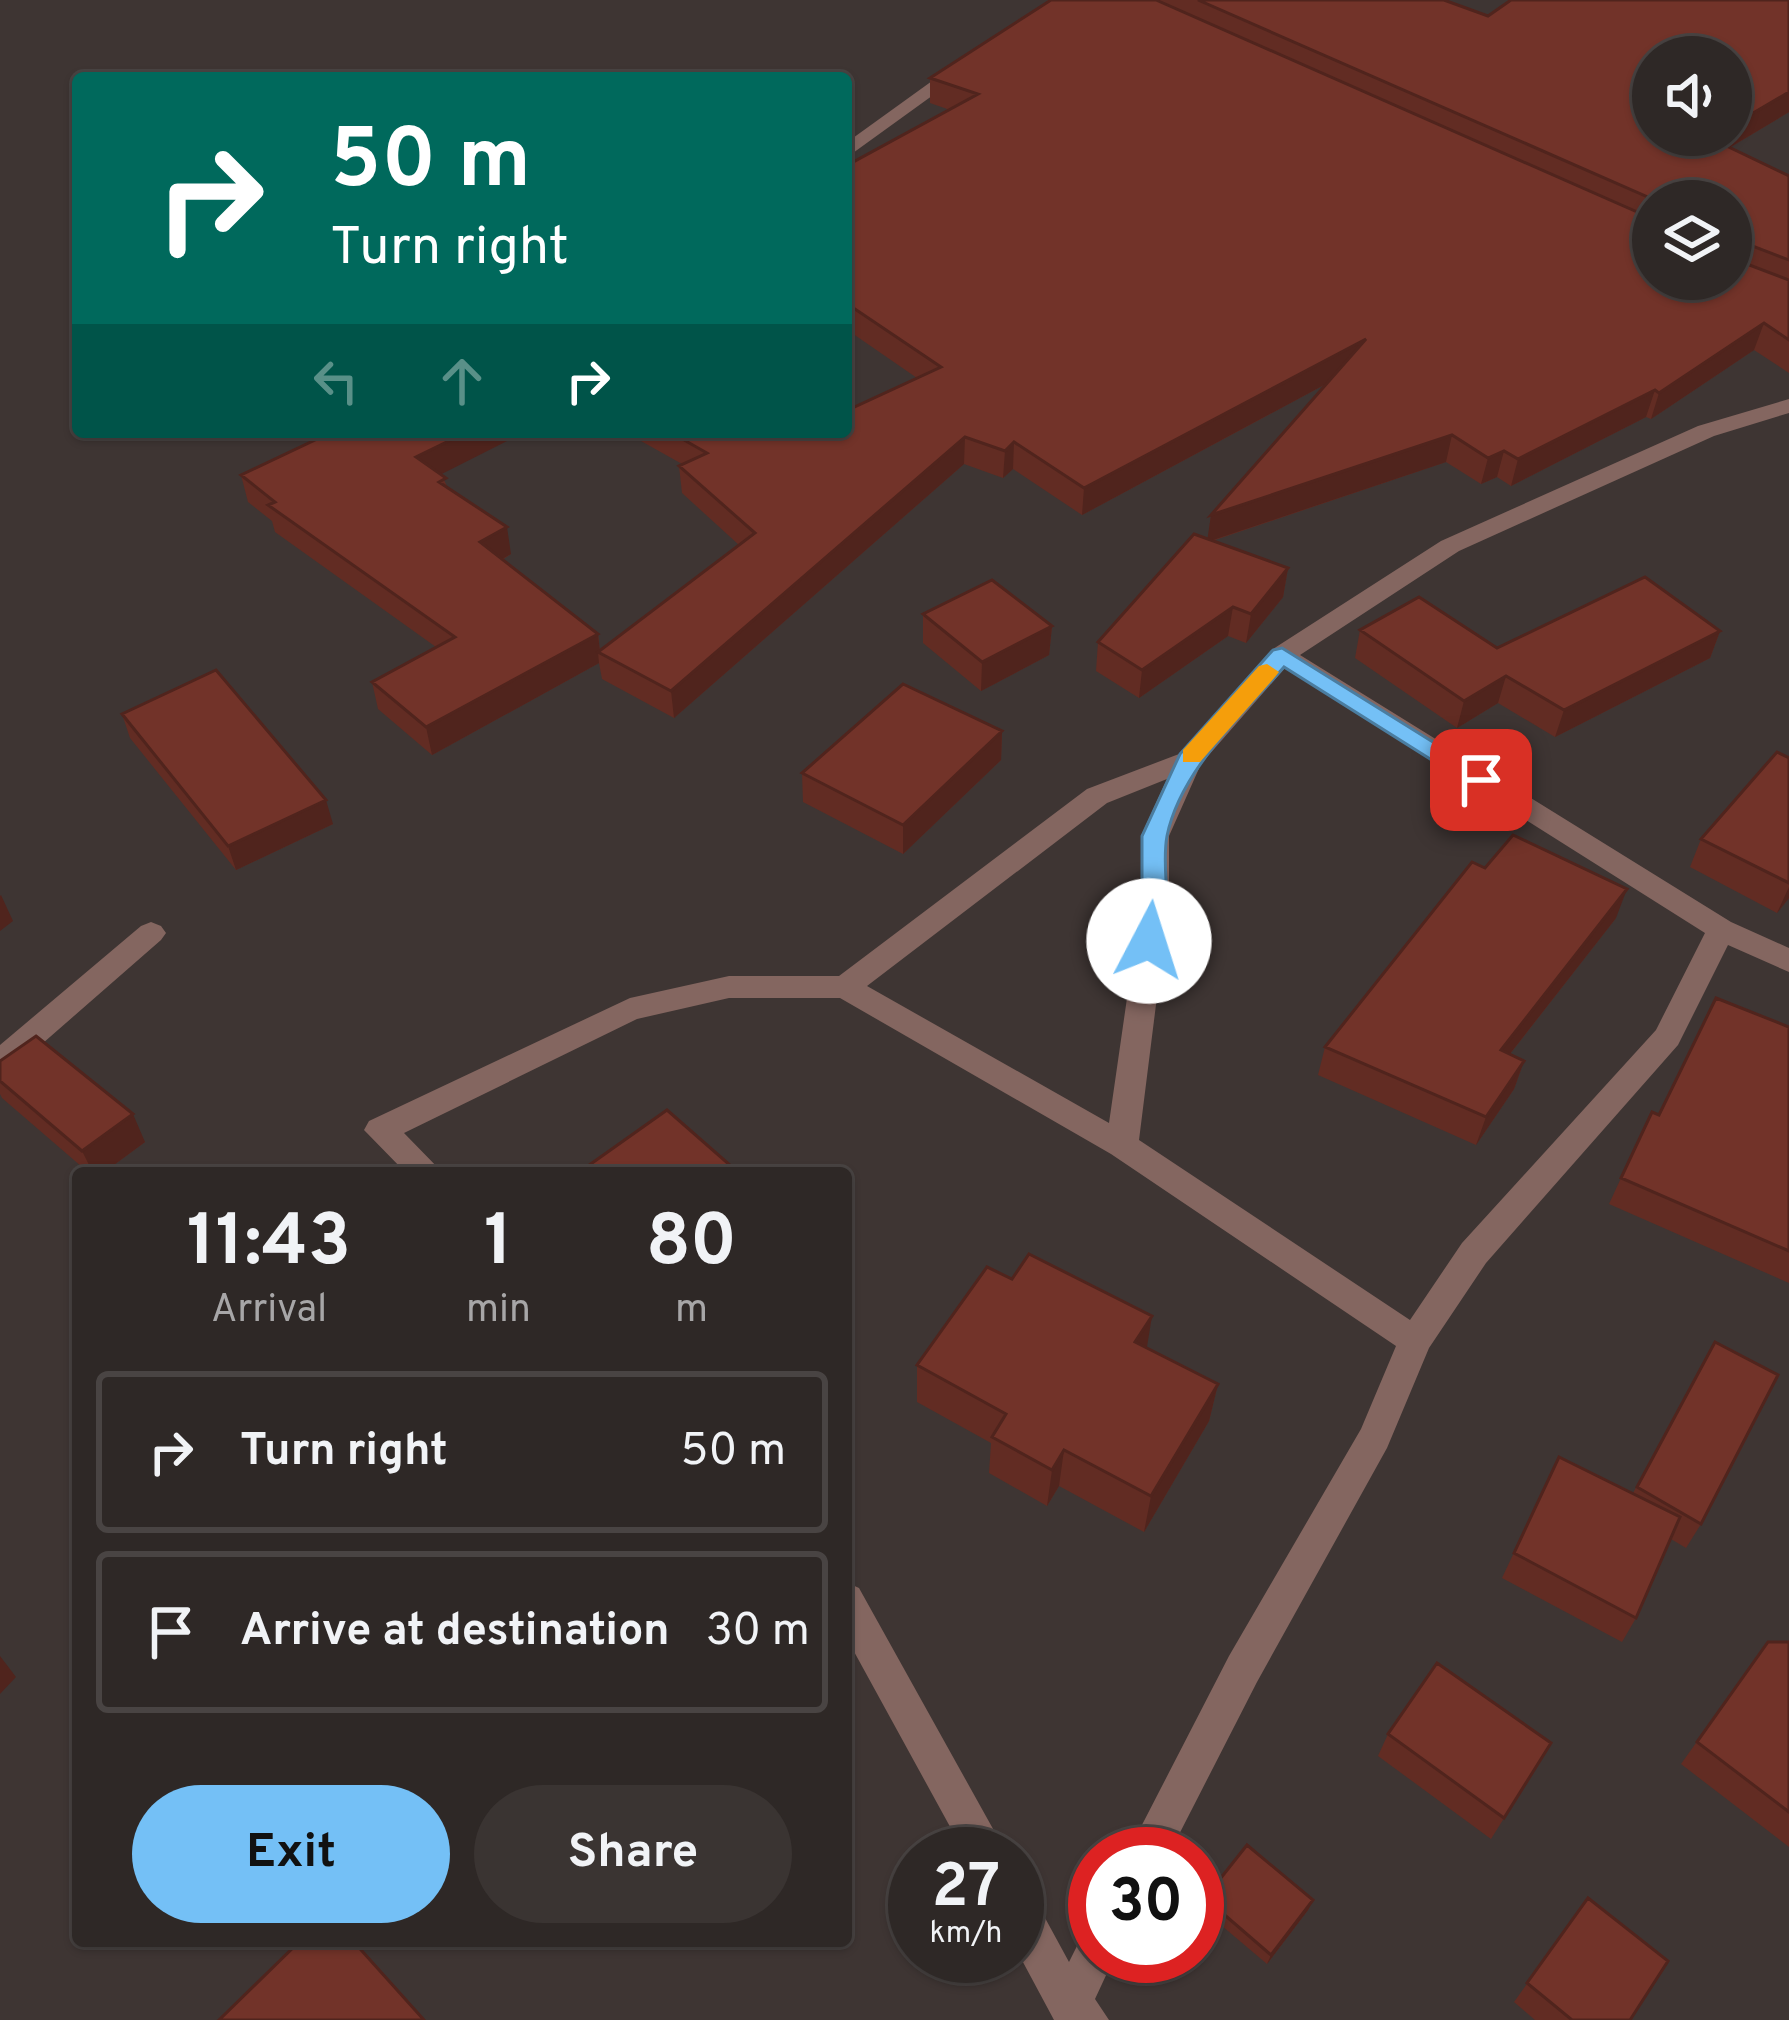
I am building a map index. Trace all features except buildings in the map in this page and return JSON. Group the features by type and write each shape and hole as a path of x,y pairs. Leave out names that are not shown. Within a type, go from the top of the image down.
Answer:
{"street":[{"path":"852,148 979,55"},
{"path":"1121,1144 1155,901 1155,836 1189,760 1282,655 1450,546 1706,430 1789,406"},
{"path":"1282,655 1721,929 1789,962"},
{"path":"845,987 1097,796 1189,760"},
{"path":"1161,1827 1243,1669 1375,1437 1415,1341 1474,1253 1667,1037 1721,929"},
{"path":"0,1064 151,933"},
{"path":"421,1167 380,1130 630,1009 729,987 845,987 1121,1144 1415,1341"},
{"path":"852,1611 972,1827"},
{"path":"1044,1954 1079,2012"},
{"path":"1079,2012 1087,1983"}],"slow traffic":[{"path":"1192,756 1267,672"}],"route":[{"path":"1149,941 1155,901 1155,836 1189,760 1282,655 1481,780"}]}
